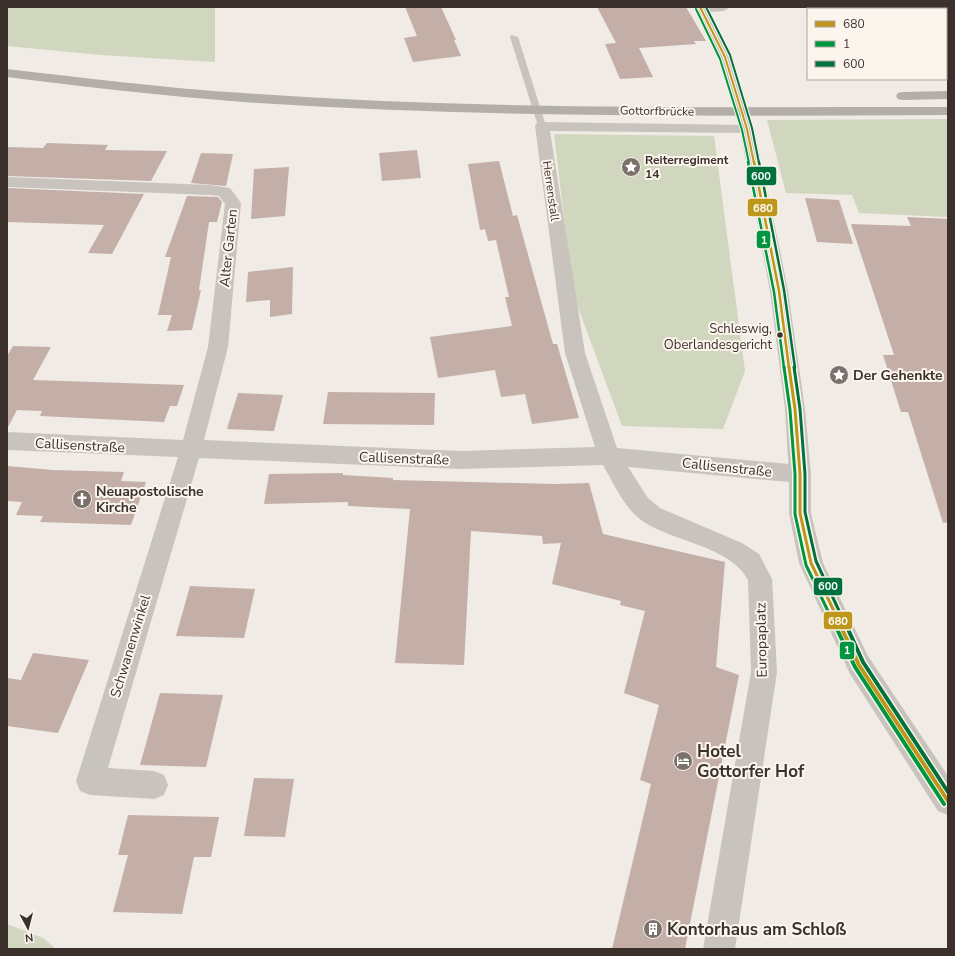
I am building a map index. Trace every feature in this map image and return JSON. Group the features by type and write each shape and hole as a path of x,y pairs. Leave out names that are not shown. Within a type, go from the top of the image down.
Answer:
{"highway":[{"path":"7,61 115,72"},
{"name":"Gottorfbrücke","path":"7,73 88,84 176,93 341,104 718,112 948,111"},
{"path":"162,77 185,79"},
{"path":"515,95 545,95"},
{"path":"892,96 948,95"},
{"path":"715,97 753,97"}],"street":[{"path":"724,7 701,8 725,57 747,129 779,291 795,409 800,474 800,513 804,537 811,563 821,587 859,664 948,801"},
{"path":"542,126 694,127 747,129"},
{"name":"Herrenstall","path":"542,126 575,353 608,456"},
{"name":"Alter Garten","path":"7,182 210,190 224,192 233,202 218,347 191,450"},
{"name":"Callisenstraße","path":"7,441 191,450 461,460 608,456 800,474"},
{"name":"Schwanenwinkel","path":"154,785 90,781 191,450"},
{"name":"Europaplatz","path":"608,456 640,505 652,515 734,550 751,562 760,579 764,672 720,949"}],"lane":[{"path":"514,38 542,126"}],"green space":[{"path":"7,7 215,7 215,62 101,55 7,46"},
{"path":"948,119 948,217 859,213 852,195 786,193 767,120"},
{"path":"554,134 714,136 745,371 723,429 622,426 573,294"},
{"path":"7,924 43,938 56,949 7,949"}],"building":[{"path":"405,7 441,7 456,40 454,40 461,56 413,62 404,38 417,36"},
{"path":"597,7 686,7 706,41 694,41 696,44 639,48 653,77 620,79 605,44 616,43"},
{"path":"47,143 108,145 105,150 167,151 151,181 7,176 7,147 43,148"},
{"path":"417,150 421,178 382,181 379,153"},
{"path":"201,153 233,154 226,186 191,183"},
{"path":"499,161 513,216 517,215 553,344 557,344 579,418 532,424 525,394 501,397 495,370 438,378 430,337 512,326 505,297 509,297 496,240 488,241 485,229 480,230 468,164"},
{"path":"289,167 285,216 251,219 254,169"},
{"path":"7,188 144,194 112,254 88,253 104,225 7,222"},
{"path":"187,196 218,197 222,202 217,222 209,222 199,290 201,290 192,330 167,331 172,315 158,315 171,257 165,257"},
{"path":"805,198 839,200 853,244 817,242"},
{"path":"907,217 948,219 948,522 943,523 908,412 901,412 883,355 894,355 851,224 911,226"},
{"path":"293,267 292,314 270,317 270,300 246,302 248,272"},
{"path":"13,346 51,347 33,380 184,385 177,406 170,406 164,422 40,416 42,411 17,410 7,429 7,356"},
{"path":"328,392 435,393 434,425 323,424"},
{"path":"238,393 283,395 274,431 227,429"},
{"name":"Neuapostolische Kirche","path":"7,466 53,470 124,472 121,481 146,482 131,525 40,522 43,516 16,515 22,502 7,501"},
{"path":"343,473 343,475 393,478 393,480 555,484 589,483 603,534 725,562 716,667 739,675 685,949 612,949 651,784 640,780 659,705 624,693 645,611 620,605 621,601 552,584 561,543 543,544 542,536 471,531 464,665 395,663 410,509 348,506 348,502 264,504 269,474"},
{"path":"190,586 255,589 244,638 176,636"},
{"path":"33,653 89,660 58,733 7,726 7,678 21,680"},
{"path":"160,693 223,695 206,767 140,765"},
{"path":"254,778 294,779 285,837 244,836"},
{"path":"128,815 219,817 211,857 194,857 182,914 113,912 128,855 118,855"}],"transit line":[{"name":"680","path":"700,7 725,57 747,129 779,291 795,409 800,474 800,513 811,563 859,665 948,801"},
{"name":"600","path":"706,7 730,55 752,128 784,290 800,409 805,474 805,512 816,561 863,662 948,792"},
{"name":"1","path":"696,9 720,59 742,130 774,292 790,410 795,474 795,514 806,565 855,667 944,804"}],"place":[{"name":"Reiterregiment 14","path":"631,167"},
{"name":"Schleswig, Oberlandesgericht","path":"780,335"},
{"name":"Der Gehenkte","path":"839,375"},
{"name":"Neuapostolische Kirche","path":"82,499"},
{"name":"Hotel Gottorfer Hof","path":"683,761"},
{"name":"Kontorhaus am Schloß","path":"653,929"}]}
